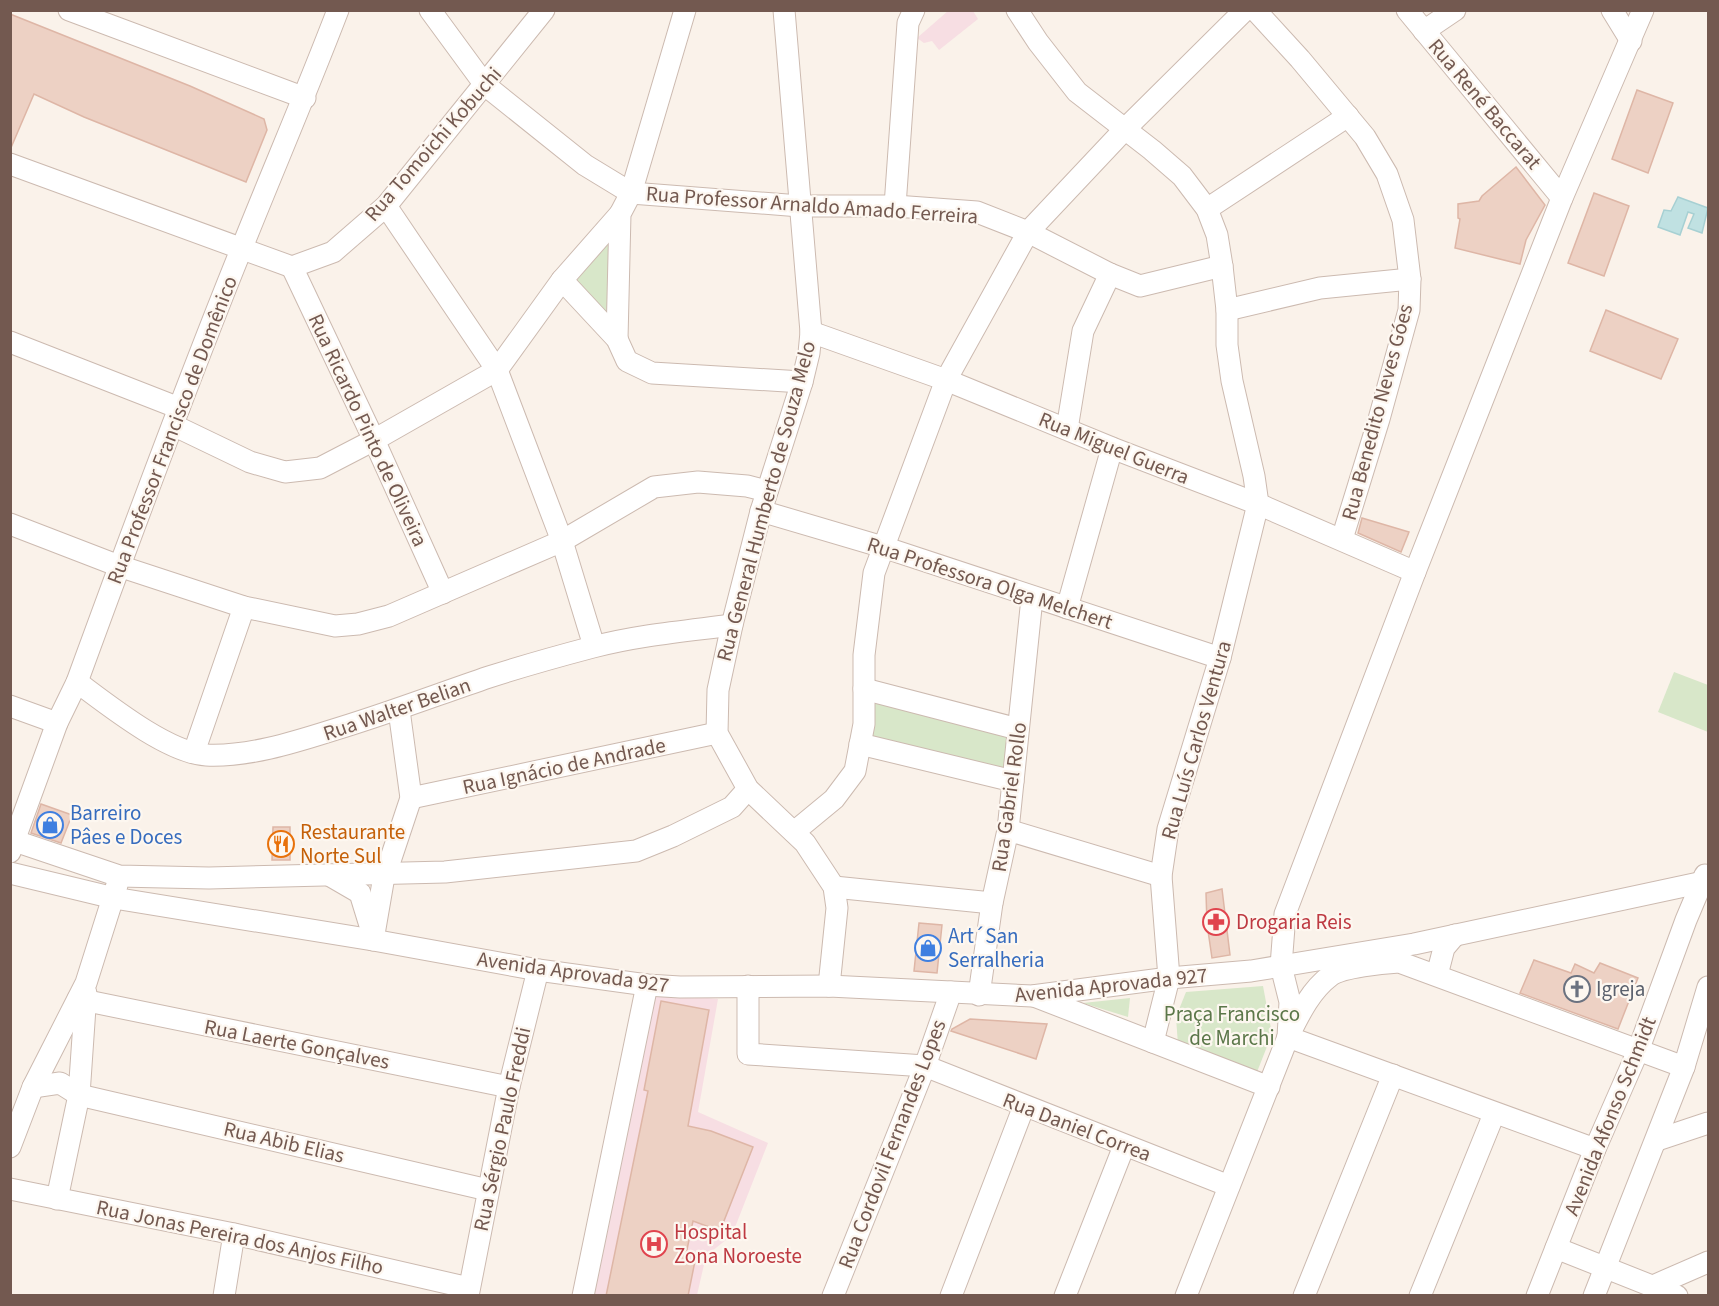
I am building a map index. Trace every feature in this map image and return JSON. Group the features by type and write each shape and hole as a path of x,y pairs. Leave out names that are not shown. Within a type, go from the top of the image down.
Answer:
{"street":[{"path":"69,10 305,98"},
{"name":"Rua Professor Francisco de Domênico","path":"13,846 57,723 77,682 176,416 241,249 305,98 338,10"},
{"name":"Rua Professor Arnaldo Amado Ferreira","path":"430,10 485,85 585,165 631,193 800,206 895,206 977,212 1028,232 1110,274 1140,286 1222,266"},
{"name":"Rua Tomoichi Kobuchi","path":"292,267 333,252 386,206 544,10"},
{"path":"10,342 176,416 250,462 285,472 320,468 374,440 496,370 562,280 620,214 631,193 685,10"},
{"name":"Rua General Humberto de Souza Melo","path":"717,733 718,690 732,625 764,501 802,382 811,332 784,10"},
{"path":"895,206 908,23 914,10"},
{"path":"794,832 834,799 855,771 864,724 864,655 874,573 946,380 1028,232 1125,129 1245,10"},
{"name":"Rua Benedito Neves Góes","path":"1255,10 1300,58 1365,137 1387,174 1403,220 1410,279 1409,310 1379,419 1342,539"},
{"name":"Rua René Baccarat","path":"1407,10 1562,198"},
{"path":"1424,31 1455,10"},
{"path":"1612,10 1631,41"},
{"path":"1288,1037 1290,1002 1281,966 1285,915 1414,572 1562,198 1643,10"},
{"path":"1026,13 1038,42 1077,92 1182,176 1207,209 1217,234 1227,310 1227,345 1232,381 1254,476 1258,504"},
{"path":"1207,209 1348,116"},
{"path":"10,164 292,267"},
{"path":"386,206 496,370 562,541 594,646"},
{"path":"617,339 620,214"},
{"name":"Rua Ricardo Pinto de Oliveira","path":"292,267 443,593"},
{"path":"1067,429 1083,331 1110,274"},
{"path":"1227,310 1320,288 1410,279"},
{"path":"562,280 617,339 627,362 652,373 802,382"},
{"name":"Rua Miguel Guerra","path":"811,332 946,380 1112,448 1258,504 1414,572"},
{"path":"1067,608 1112,448"},
{"name":"Rua Professora Olga Melchert","path":"10,524 119,566 244,607 334,626 358,624 388,616 443,593 562,541 654,487 698,482 747,486 764,501 883,548 1220,658"},
{"name":"Rua Luís Carlos Ventura","path":"1169,978 1161,876 1168,829 1220,658 1258,504"},
{"name":"Rua Gabriel Rollo","path":"979,995 992,903 1008,830 1032,598"},
{"path":"194,752 244,607"},
{"name":"Rua Walter Belian","path":"77,682 132,722 171,745 205,755 281,747 594,646 653,635 732,625"},
{"path":"864,689 1018,729"},
{"path":"10,706 57,723"},
{"path":"374,939 383,882 411,798 399,710"},
{"path":"717,733 748,789 805,843 834,887 837,908 829,986"},
{"name":"Rua Ignácio de Andrade","path":"411,798 717,733"},
{"path":"860,744 1013,781"},
{"path":"13,846 119,876 208,878 445,872 636,851 673,837 732,807 748,789"},
{"path":"1008,830 1161,876"},
{"name":"Avenida Aprovada 927","path":"10,873 114,897 374,939 538,970 647,985 829,986 1032,996 1281,966"},
{"path":"326,874 360,893 374,939"},
{"path":"10,1146 33,1087 83,995 119,876"},
{"path":"1281,966 1414,944 1706,878"},
{"name":"Avenida Afonso Schmidt","path":"1537,1296 1595,1149 1638,1051 1686,920 1706,878"},
{"path":"834,887 992,903"},
{"path":"1437,975 1444,948 1455,935"},
{"path":"1186,1296 1288,1037 1304,1006 1319,986 1332,974 1379,963 1399,962 1684,1067"},
{"name":"Rua Sérgio Paulo Freddi","path":"469,1292 509,1087 538,970"},
{"path":"1153,1042 1169,978"},
{"path":"583,1296 647,985"},
{"name":"Rua Daniel Correa","path":"748,986 748,1054 925,1066 1229,1186"},
{"path":"1594,1296 1684,1067 1708,987"},
{"name":"Rua Cordovil Fernandes Lopes","path":"833,1296 925,1066 951,992"},
{"path":"57,1198 79,1095 83,995"},
{"name":"Rua Laerte Gonçalves","path":"83,995 509,1087"},
{"path":"1032,996 1269,1087"},
{"path":"1288,1037 1595,1149"},
{"path":"1304,1296 1393,1074"},
{"name":"Rua Abib Elias","path":"33,1087 60,1083 79,1095 488,1190"},
{"path":"951,1296 1024,1106"},
{"path":"1420,1296 1494,1114"},
{"path":"1657,1140 1708,1123"},
{"path":"1065,1296 1124,1146"},
{"name":"Rua Jonas Pereira dos Anjos Filho","path":"10,1189 234,1234 469,1292"},
{"path":"224,1296 234,1234"},
{"path":"1556,1248 1677,1296"},
{"path":"1653,1286 1708,1262"}],"shaded area":[{"path":"948,11 973,11 978,19 939,50 932,41 924,43 917,38"},
{"path":"656,993 718,999 698,1112 768,1143 732,1235 706,1256 697,1295 593,1296"}],"green space":[{"path":"609,232 612,318 575,285 575,273"},
{"path":"1674,672 1708,685 1708,732 1658,712"},
{"path":"864,689 1018,735 1011,778 865,741"},
{"name":"Praça Francisco de Marchi","path":"1263,986 1272,1034 1255,1077 1178,1045 1176,1017 1186,992"},
{"path":"1130,998 1128,1017 1083,1003"}],"water":[{"path":"1678,197 1708,208 1702,233 1688,228 1694,214 1688,212 1680,235 1658,227 1664,210 1671,211"}],"building":[{"path":"10,14 190,86 264,119 267,130 246,182 84,117 34,94 10,150"},
{"path":"1637,90 1673,103 1648,173 1612,159"},
{"path":"1516,167 1545,205 1526,240 1520,264 1455,248 1460,219 1458,218 1458,204 1479,201"},
{"path":"1594,193 1629,206 1604,276 1568,263"},
{"path":"1606,310 1678,339 1661,379 1590,351"},
{"path":"1362,518 1409,532 1401,552 1358,533"},
{"name":"Barreiro Pâes e Doces","path":"41,804 72,815 61,843 31,833"},
{"name":"Restaurante Norte Sul","path":"273,827 290,827 290,860 272,860"},
{"name":"Drogaria Reis","path":"1222,889 1230,955 1212,958 1207,924 1206,893"},
{"name":"Art´San Serralheria","path":"919,923 942,925 937,973 914,971"},
{"name":"Igreja","path":"1534,960 1571,973 1575,964 1594,973 1600,963 1638,978 1618,1029 1520,993"},
{"path":"661,1001 709,1010 688,1126 711,1131 753,1147 720,1231 693,1221 685,1259 695,1261 688,1296 606,1296 648,1091 644,1090"},
{"path":"970,1019 1047,1024 1036,1059 951,1031"}],"place":[{"name":"Barreiro Pâes e Doces","path":"50,825"},
{"name":"Restaurante Norte Sul","path":"281,844"},
{"name":"Drogaria Reis","path":"1216,922"},
{"name":"Art´San Serralheria","path":"928,948"},
{"name":"Igreja","path":"1577,989"},
{"name":"Hospital Zona Noroeste","path":"654,1244"}]}
